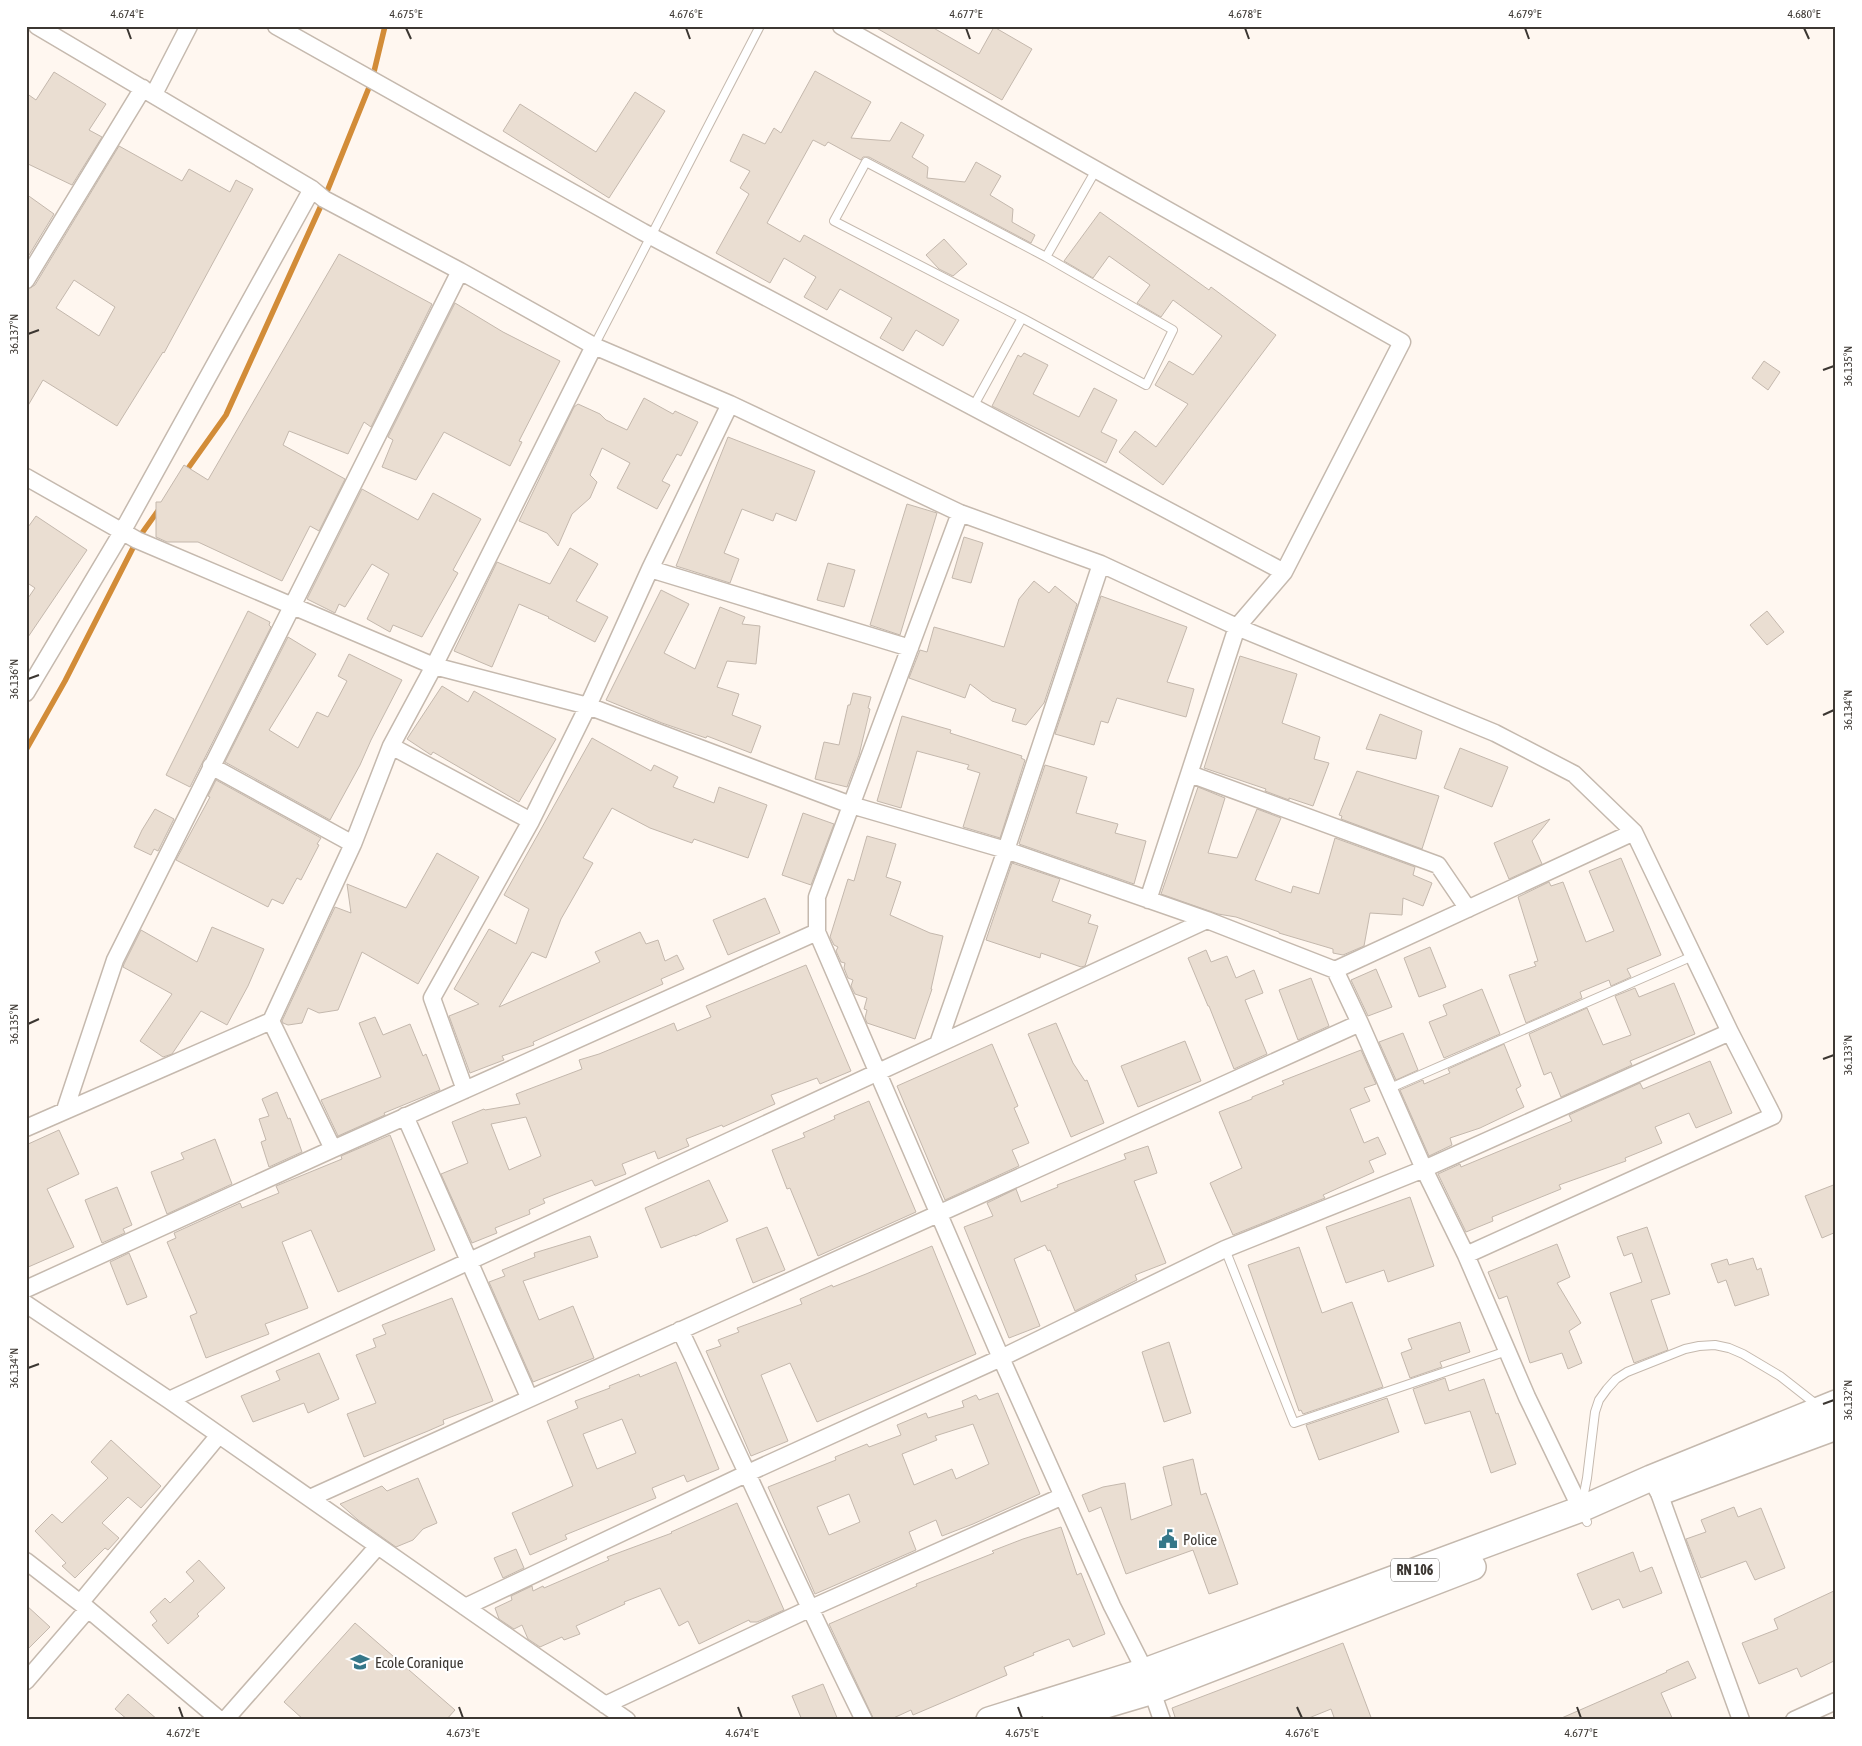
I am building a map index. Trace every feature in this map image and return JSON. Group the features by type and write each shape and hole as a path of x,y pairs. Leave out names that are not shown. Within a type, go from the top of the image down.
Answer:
{"main road":[{"name":"RN 106","path":"1055,1720 1149,1681 1584,1516 1831,1413"},
{"name":"RN 106","path":"989,1720 1149,1681"}],"street":[{"path":"37,26 312,189 324,199 460,270 594,346 730,404 960,513 1101,564 1237,627 1495,733 1574,774 1634,832 1730,1032 1773,1116 1466,1255"},
{"path":"26,280 189,26"},
{"path":"276,26 651,236 1284,572"},
{"path":"841,26 1402,342 1284,572 1237,627 1148,900"},
{"path":"26,693 31,674 122,532 312,189"},
{"path":"65,1110 115,960 460,270"},
{"path":"26,1128 271,1021 353,844 392,746 594,346"},
{"path":"465,1090 432,998 531,821 588,706 650,569 730,404"},
{"path":"26,476 122,532 434,666 588,706 852,805 1006,850 1207,920 1335,970 1424,1169 1466,1255 1507,1352 1584,1516"},
{"path":"960,513 817,897 816,932 1001,1358 1112,1606 1149,1681 1162,1720"},
{"path":"938,1044 1006,850 1101,564"},
{"path":"650,569 910,648"},
{"path":"392,746 531,821"},
{"path":"211,766 353,844"},
{"path":"1190,774 1438,865 1468,909"},
{"path":"1335,970 1634,832"},
{"path":"169,1400 468,1260 1207,920"},
{"path":"26,1289 405,1116 816,932"},
{"path":"271,1021 333,1149"},
{"path":"310,1498 1360,1023"},
{"path":"465,1607 748,1473 1001,1358 1226,1249 1424,1169 1730,1032"},
{"path":"405,1116 529,1398"},
{"path":"26,1304 169,1400 627,1720"},
{"path":"680,1330 809,1608 864,1720"},
{"path":"26,1681 219,1435"},
{"path":"1655,1486 1741,1720"},
{"path":"605,1704 809,1608 1063,1496"},
{"path":"225,1720 378,1546"},
{"path":"26,1561 84,1606 220,1720"},
{"path":"1794,1720 1836,1701"}],"lane":[{"path":"594,346 760,26"},
{"path":"866,162 1046,257 1173,330 1146,385 1022,318 834,221 866,162"},
{"path":"1046,257 1096,170"},
{"path":"974,407 1022,318"},
{"path":"1388,1089 1693,956"},
{"path":"1226,1249 1294,1423 1507,1352"},
{"path":"1584,1516 1595,1412 1599,1400 1607,1389 1616,1379 1627,1372 1685,1349 1715,1345 1744,1354 1831,1413"}],"building":[{"path":"873,26 930,26 979,54 994,27 1032,49 1002,100"},
{"path":"815,71 871,102 851,138 890,141 901,122 924,135 912,157 928,167 927,178 965,182 976,162 1001,176 990,195 1013,209 1012,222 1035,235 1031,243 869,157 863,157 861,160 828,142 825,146 813,140 767,223 800,242 804,235 959,320 943,346 916,330 903,351 880,338 892,318 840,289 827,310 804,297 816,277 784,258 770,283 716,253 749,194 740,188 750,171 730,161 743,134 765,144 774,128 781,133"},
{"path":"54,72 106,104 89,130 102,137 72,185 26,163 26,93 36,100"},
{"path":"635,92 665,111 609,198 503,131 520,104 596,152"},
{"path":"119,146 182,181 189,169 230,192 236,180 253,189 164,353 117,426 43,380 26,409 26,290 35,285","holes":["74,280 115,307 99,336 56,308"]},
{"path":"26,194 54,214 26,260"},
{"path":"1100,212 1209,290 1211,287 1276,335 1163,485 1119,452 1135,431 1156,447 1188,404 1155,385 1169,361 1193,375 1222,336 1173,300 1161,317 1137,303 1150,285 1109,256 1093,278 1064,261"},
{"path":"944,239 967,264 953,276 939,269 926,255"},
{"path":"339,254 432,304 371,427 364,422 348,454 289,431 283,445 345,479 319,531 310,526 282,581 198,542 167,542 156,537 156,502 161,502 184,465 208,480"},
{"path":"455,303 503,332 560,361 519,441 522,442 510,466 444,432 416,480 382,467 393,440 388,437"},
{"path":"1024,353 1048,365 1033,394 1079,417 1094,388 1117,400 1101,432 1117,440 1106,463 992,406 1018,355 1021,357"},
{"path":"1764,361 1780,372 1768,390 1752,378"},
{"path":"644,398 673,414 675,411 698,422 681,456 677,454 662,481 670,485 657,509 617,488 630,463 602,448 590,475 597,482 590,498 572,514 558,546 547,533 519,521 574,407 578,404 627,430"},
{"path":"728,437 815,471 796,521 776,513 773,521 742,509 724,553 739,559 730,583 676,566"},
{"path":"362,489 418,520 433,493 481,519 453,570 458,573 422,637 393,625 390,632 367,619 389,574 372,564 345,607 339,604 335,613 307,599"},
{"path":"907,504 937,513 900,635 870,625"},
{"path":"36,516 87,550 26,640 26,601 35,588 26,582 26,530"},
{"path":"964,537 983,543 971,583 952,578"},
{"path":"570,548 598,564 576,601 608,617 595,642 549,617 519,604 492,667 454,651 497,562 550,584"},
{"path":"828,563 855,570 844,607 817,600"},
{"path":"1034,581 1049,593 1055,586 1077,604 1044,703 1026,725 1012,721 1016,709 992,701 970,684 965,698 909,678 920,650 927,652 934,627 1004,647 1019,599"},
{"path":"661,590 689,604 664,653 695,669 720,607 745,617 742,624 760,626 756,664 727,661 717,687 739,694 732,715 761,726 751,753 707,736 706,738 662,723 606,700"},
{"path":"1101,596 1187,627 1167,682 1194,689 1186,717 1117,698 1108,723 1101,721 1094,745 1055,734"},
{"path":"248,611 270,622 269,625 271,627 190,787 166,775"},
{"path":"1767,611 1784,632 1767,645 1750,625"},
{"path":"288,637 316,654 269,730 298,748 317,712 328,717 347,681 338,676 349,654 402,680 360,765 330,820 225,762"},
{"path":"1240,656 1297,674 1282,723 1320,737 1314,759 1329,763 1313,806 1289,798 1289,800 1265,791 1266,789 1204,768"},
{"path":"442,686 468,702 474,691 556,739 519,802 433,752 431,755 407,739"},
{"path":"853,693 871,697 859,755 847,787 815,779 824,742 839,745 848,705 850,705"},
{"path":"1380,714 1422,731 1416,759 1366,749"},
{"path":"902,716 951,730 950,733 1022,756 1021,758 1025,760 1000,838 963,827 980,773 967,769 969,765 917,751 901,808 877,801"},
{"path":"592,738 651,771 654,765 678,777 673,787 714,803 719,787 767,805 748,858 694,839 692,843 650,828 612,808 583,858 593,863 561,919 546,958 532,952 499,1007 600,962 595,952 640,932 646,944 658,940 665,961 677,955 684,969 661,979 663,984 533,1042 534,1045 502,1056 504,1060 470,1073 449,1016 479,1004 454,989 489,929 516,944 529,909 504,895"},
{"path":"1460,748 1508,767 1492,807 1444,788"},
{"path":"1045,765 1087,777 1076,813 1118,824 1115,833 1146,841 1134,884 1019,844"},
{"path":"1357,771 1439,796 1422,849 1341,819 1342,816 1339,815"},
{"path":"216,780 321,838 301,880 297,878 283,904 272,899 268,907 176,860 210,797 208,796"},
{"path":"1198,787 1225,798 1208,853 1237,858 1257,809 1281,818 1255,880 1291,893 1293,886 1319,894 1335,838 1415,867 1413,875 1432,883 1423,906 1403,898 1402,915 1370,913 1364,946 1343,955 1333,953 1333,949 1279,933 1236,917 1218,914 1161,894"},
{"path":"155,809 174,819 158,851 154,849 151,855 134,847"},
{"path":"803,813 834,824 811,885 782,875"},
{"path":"1550,819 1532,841 1542,864 1509,879 1494,843"},
{"path":"867,836 896,844 886,877 901,882 890,915 930,933 943,936 932,989 915,1039 867,1023 865,1018 867,1010 864,1009 867,998 855,994 851,986 853,980 848,978 844,968 845,963 841,962 836,951 838,947 834,945 830,937 848,879 854,881"},
{"path":"437,853 479,877 418,984 362,952 338,1010 319,1013 308,1008 302,1023 288,1025 283,1023 282,1021 335,907 351,913 347,884 406,908"},
{"path":"1621,858 1661,955 1627,969 1631,977 1611,986 1609,980 1580,992 1582,998 1526,1023 1509,975 1536,966 1534,962 1538,961 1518,897 1549,882 1551,886 1563,882 1586,942 1614,931 1589,871"},
{"path":"1012,863 1060,879 1052,901 1091,915 1088,923 1098,926 1085,966 1081,967 1041,953 1040,958 986,940"},
{"path":"765,898 780,933 728,955 713,920"},
{"path":"212,927 264,949 248,986 227,1025 201,1011 172,1054 163,1057 140,1041 172,994 123,967 124,964 141,930 197,962"},
{"path":"1430,947 1446,987 1419,997 1404,958"},
{"path":"1206,950 1211,962 1227,956 1236,978 1254,970 1263,993 1245,1000 1267,1054 1234,1069 1188,958"},
{"path":"806,965 851,1071 820,1084 817,1078 771,1095 775,1104 723,1127 722,1125 686,1139 689,1146 658,1159 655,1151 622,1164 626,1174 595,1186 592,1180 543,1199 545,1203 529,1210 530,1214 495,1228 497,1233 472,1243 441,1174 468,1163 452,1122 484,1109 520,1104 516,1094 582,1069 579,1060 599,1054 674,1023 677,1031 711,1017 706,1006","holes":["526,1117 541,1156 509,1170 491,1124"]},
{"path":"1376,969 1392,1007 1368,1016 1351,980"},
{"path":"1311,978 1329,1026 1298,1040 1279,990"},
{"path":"1674,983 1695,1034 1630,1061 1632,1065 1561,1097 1551,1072 1544,1075 1529,1034 1587,1008 1603,1045 1631,1035 1615,996 1635,988 1639,997"},
{"path":"1482,989 1500,1034 1444,1058 1429,1022 1447,1015 1443,1005"},
{"path":"375,1017 383,1035 410,1024 423,1056 426,1054 440,1090 384,1113 385,1115 338,1136 321,1100 381,1077 359,1023"},
{"path":"1056,1023 1073,1063 1085,1081 1087,1080 1104,1123 1071,1137 1028,1034"},
{"path":"1403,1033 1418,1070 1396,1080 1379,1042"},
{"path":"1185,1041 1201,1081 1138,1107 1121,1066"},
{"path":"992,1044 1018,1106 1014,1108 1029,1143 1012,1150 1019,1166 945,1200 897,1086"},
{"path":"1504,1044 1521,1086 1516,1089 1524,1107 1480,1128 1450,1138 1452,1145 1429,1156 1400,1090 1423,1080 1424,1084 1450,1073 1448,1069"},
{"path":"1361,1050 1376,1084 1364,1088 1370,1101 1350,1109 1364,1143 1378,1137 1386,1154 1369,1161 1374,1172 1323,1195 1325,1198 1233,1235 1210,1183 1242,1168 1219,1112 1284,1084 1282,1081"},
{"path":"1710,1061 1732,1113 1696,1128 1689,1113 1655,1127 1662,1143 1625,1158 1626,1161 1559,1185 1561,1189 1492,1217 1493,1221 1466,1232 1438,1174 1460,1164 1461,1167 1572,1121 1569,1115 1640,1083 1643,1089"},
{"path":"277,1092 288,1119 290,1118 302,1152 269,1167 261,1142 266,1140 259,1119 269,1116 262,1099"},
{"path":"869,1101 916,1212 818,1256 790,1188 787,1189 772,1150 805,1137 803,1133 835,1119 834,1116"},
{"path":"59,1130 79,1174 47,1189 74,1247 26,1268 26,1145"},
{"path":"390,1135 435,1250 338,1292 311,1230 282,1242 308,1308 265,1324 269,1334 206,1358 190,1316 197,1313 167,1242 176,1238 174,1233 240,1203 242,1208 279,1193 276,1186 342,1159 341,1156"},
{"path":"215,1139 232,1184 167,1214 151,1172 184,1159 181,1153"},
{"path":"1148,1146 1157,1173 1134,1181 1166,1263 1135,1275 1137,1280 1075,1311 1050,1250 1048,1251 1045,1245 1014,1259 1040,1326 1009,1338 964,1227 993,1216 987,1203 1016,1189 1021,1202 1058,1187 1057,1185 1126,1159 1124,1154"},
{"path":"709,1180 728,1221 695,1236 661,1248 645,1208"},
{"path":"1836,1184 1836,1232 1822,1238 1805,1196"},
{"path":"117,1187 132,1225 123,1229 125,1233 102,1243 85,1200"},
{"path":"1410,1197 1434,1266 1388,1282 1384,1270 1346,1283 1326,1227"},
{"path":"767,1227 785,1270 753,1283 736,1239"},
{"path":"1647,1227 1670,1294 1651,1300 1668,1350 1634,1363 1610,1293 1642,1282 1632,1253 1624,1256 1617,1237"},
{"path":"590,1236 598,1257 523,1281 539,1320 573,1306 594,1358 533,1382 489,1282 505,1276 502,1270 535,1257 534,1253"},
{"path":"1557,1244 1570,1277 1557,1283 1581,1323 1569,1331 1582,1363 1568,1369 1562,1353 1530,1363 1507,1296 1499,1299 1488,1272"},
{"path":"932,1246 976,1354 817,1422 790,1363 761,1375 788,1441 751,1456 706,1351 721,1346 718,1340 739,1332 737,1328 802,1304 800,1299"},
{"path":"1299,1247 1322,1313 1352,1302 1383,1387 1303,1414 1301,1410 1299,1411 1248,1265"},
{"path":"129,1253 147,1297 127,1305 110,1262"},
{"path":"1753,1258 1757,1270 1761,1268 1769,1295 1735,1306 1726,1280 1718,1283 1711,1264 1727,1259 1729,1265"},
{"path":"452,1298 493,1401 443,1420 444,1424 364,1457 347,1414 376,1403 356,1355 376,1347 373,1339 386,1334 382,1325"},
{"path":"1460,1322 1470,1352 1440,1362 1442,1367 1410,1378 1401,1353 1412,1349 1408,1339"},
{"path":"1169,1342 1191,1413 1164,1422 1142,1352"},
{"path":"319,1353 339,1399 308,1413 304,1403 253,1422 241,1396 280,1380 276,1371"},
{"path":"676,1362 719,1469 687,1482 684,1475 652,1488 656,1498 565,1535 567,1539 530,1555 512,1513 573,1486 547,1421 578,1408 575,1401 610,1388 609,1386 639,1374 640,1377","holes":["622,1419 636,1453 597,1469 583,1434"]},
{"path":"1445,1378 1449,1391 1484,1379 1516,1464 1491,1473 1470,1411 1425,1424 1413,1389"},
{"path":"998,1393 1040,1494 942,1536 936,1520 909,1532 916,1550 815,1594 768,1487 836,1460 835,1457 867,1444 869,1447 901,1435 897,1425 926,1413 928,1418 964,1407 962,1401 976,1395 979,1400","holes":["973,1424 989,1464 956,1479 952,1469 914,1485 902,1454 937,1440 935,1436","849,1494 860,1522 829,1535 817,1507"]},
{"path":"1387,1398 1399,1432 1319,1460 1306,1425"},
{"path":"111,1440 161,1486 141,1508 128,1497 102,1523 119,1538 108,1550 105,1548 75,1578 62,1566 66,1563 35,1531 52,1514 62,1523 108,1478 91,1462"},
{"name":"Police","path":"1193,1459 1201,1495 1206,1493 1238,1584 1209,1594 1193,1550 1126,1574 1101,1507 1089,1512 1082,1495 1103,1487 1125,1483 1131,1520 1172,1505 1163,1467"},
{"path":"418,1478 437,1523 423,1529 413,1540 396,1547 358,1520 340,1504 382,1486 387,1491"},
{"path":"737,1503 784,1610 757,1622 750,1622 749,1620 699,1644 688,1621 679,1626 660,1588 624,1602 625,1604 576,1626 580,1634 564,1640 562,1637 540,1647 528,1639 522,1625 514,1629 499,1619 495,1608 512,1600 511,1596 532,1586 533,1591 543,1586 544,1588 609,1560 607,1557 672,1533"},
{"path":"1734,1507 1738,1517 1761,1508 1785,1568 1755,1580 1746,1561 1701,1578 1686,1539 1706,1532 1701,1520"},
{"path":"1061,1527 1077,1575 1081,1573 1105,1634 1073,1647 1069,1639 1033,1653 1034,1655 1004,1667 1007,1675 913,1715 911,1710 889,1720 874,1720 829,1624 917,1586 916,1584 994,1553 992,1551"},
{"path":"516,1549 524,1568 503,1578 494,1558"},
{"path":"1633,1552 1640,1572 1652,1567 1662,1593 1623,1608 1619,1599 1592,1610 1577,1574"},
{"path":"199,1560 225,1588 197,1614 199,1616 168,1644 152,1625 157,1621 150,1612 165,1598 170,1603 194,1581 186,1572"},
{"path":"1836,1590 1836,1660 1801,1677 1797,1668 1759,1684 1742,1643 1778,1629 1774,1619"},
{"path":"26,1605 50,1627 26,1651"},
{"name":"Ecole Coranique","path":"355,1623 455,1710 446,1720 304,1720 284,1702"},
{"path":"1343,1643 1372,1720 1335,1720 1331,1709 1304,1720 1176,1720 1172,1708"},
{"path":"1688,1661 1696,1678 1661,1693 1673,1720 1557,1720 1667,1672"},
{"path":"823,1684 838,1720 802,1720 792,1696"},
{"path":"128,1694 158,1720 128,1720 115,1709"}],"waterway":[{"path":"184,474 226,415 324,199 372,80 385,26"},
{"path":"26,750 65,681 137,540 160,508"}],"place":[{"name":"Police","path":"1168,1539"},
{"name":"Ecole Coranique","path":"360,1662"}]}
